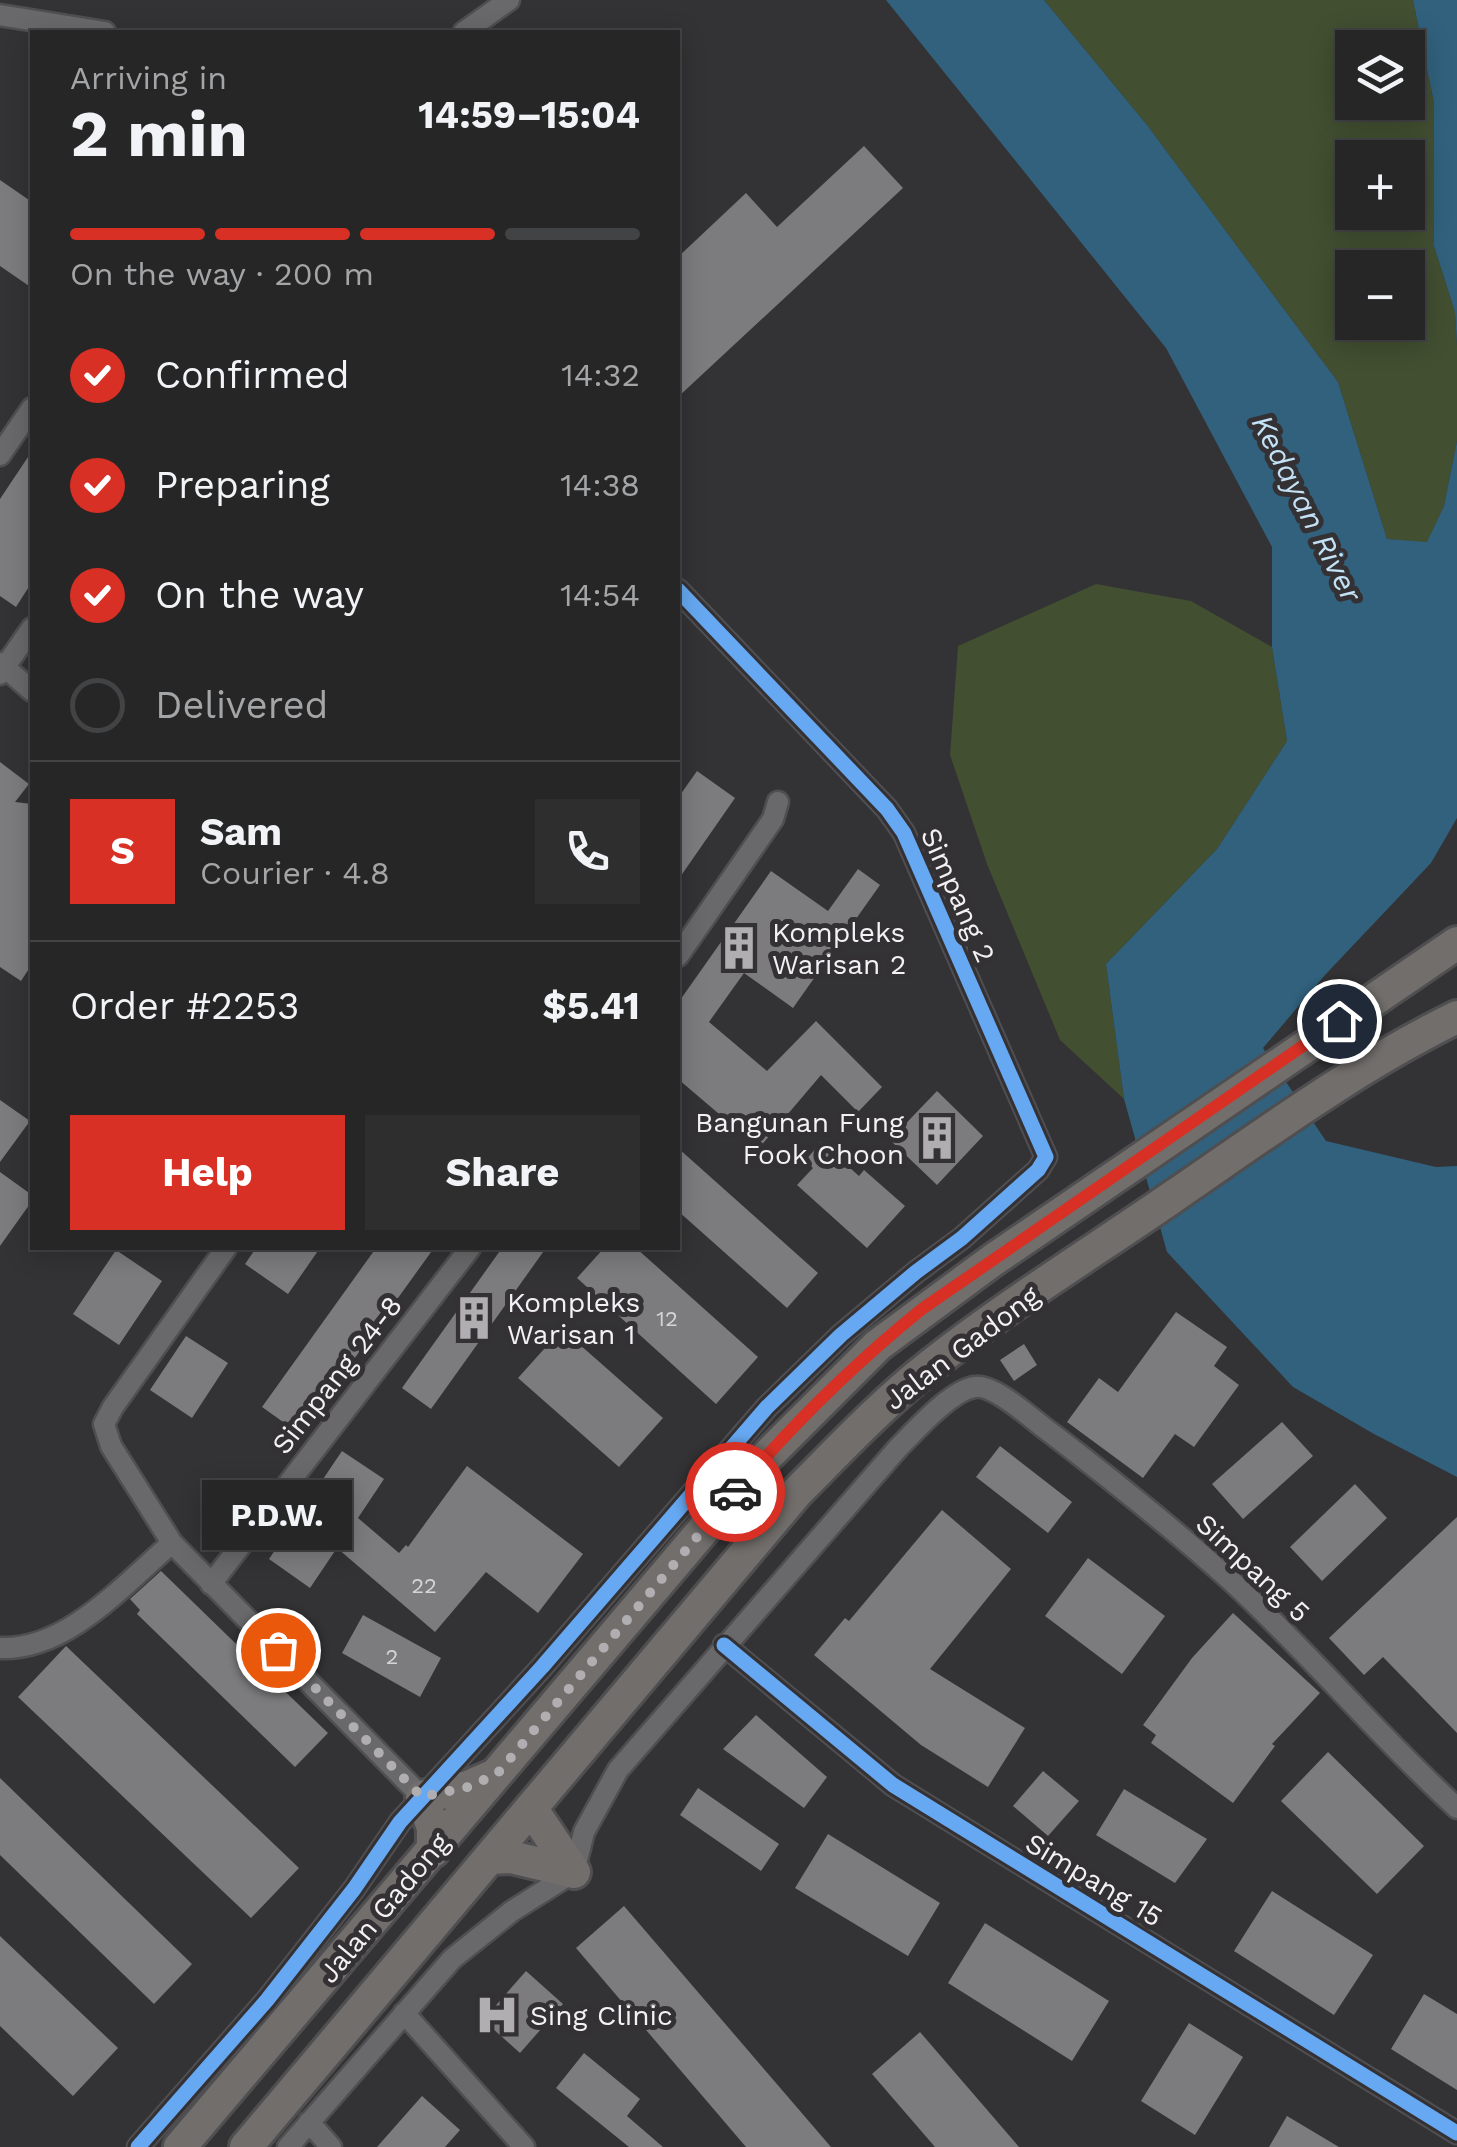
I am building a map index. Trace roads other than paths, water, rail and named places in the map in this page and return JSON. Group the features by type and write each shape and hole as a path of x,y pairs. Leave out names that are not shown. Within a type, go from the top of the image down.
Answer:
{"main road":[{"name":"Jalan Gadong","path":"180,2147 760,1463 820,1400 892,1333 993,1260 1445,949"},
{"name":"Jalan Gadong","path":"246,2147 797,1492 850,1438 930,1366 1059,1275 1315,1099 1457,1016"},
{"path":"433,1850 434,1828 422,1797 468,1787 497,1774"},
{"path":"531,1808 574,1872"},
{"path":"490,1858 511,1857 574,1872"}],"street":[{"path":"467,30 510,0"},
{"path":"0,15 93,30"},
{"path":"0,455 30,411"},
{"name":"Simpang 2","path":"422,1797 798,1374 1038,1170 1046,1157 904,833 887,809 680,592"},
{"path":"30,631 2,668 30,689"},
{"path":"680,953 773,818 778,802"},
{"path":"138,2147 267,2000 422,1797 172,1543 111,1446 104,1424 225,1250"},
{"name":"Simpang 24-8","path":"212,1584 468,1250"},
{"name":"Simpang 5","path":"724,1645 930,1417 976,1386 991,1390 1121,1488 1227,1578 1457,1808"},
{"path":"0,1648 38,1645 85,1617 172,1543"},
{"path":"288,2147 452,1959 512,1911 574,1872 584,1832 618,1770 724,1645"},
{"name":"Simpang 15","path":"724,1645 893,1785 1457,2133"},
{"path":"404,2013 524,2147"},
{"path":"309,2122 331,2147"}],"water":[{"name":"Kedayan River","path":"886,0 1044,0 1147,125 1338,382 1387,539 1427,542 1444,506 1457,441 1457,818 1431,863 1325,975 1263,1048 1326,1141 1436,1167 1457,1166 1457,1477 1293,1387 1167,1252 1124,1099 1106,964 1217,849 1287,741 1272,647 1272,547 1166,348"},
{"path":"1413,0 1457,0 1457,346 1455,312 1434,246 1434,103 1425,59 1425,30 1419,30"}],"place":[{"name":"Kompleks Warisan 2","path":"739,948"},
{"name":"Bangunan Fung Fook Choon","path":"937,1138"},
{"name":"Kompleks Warisan 1","path":"474,1318"},
{"name":"P.D.W.","path":"278,1650"},
{"name":"Sing Clinic","path":"497,2015"}]}
